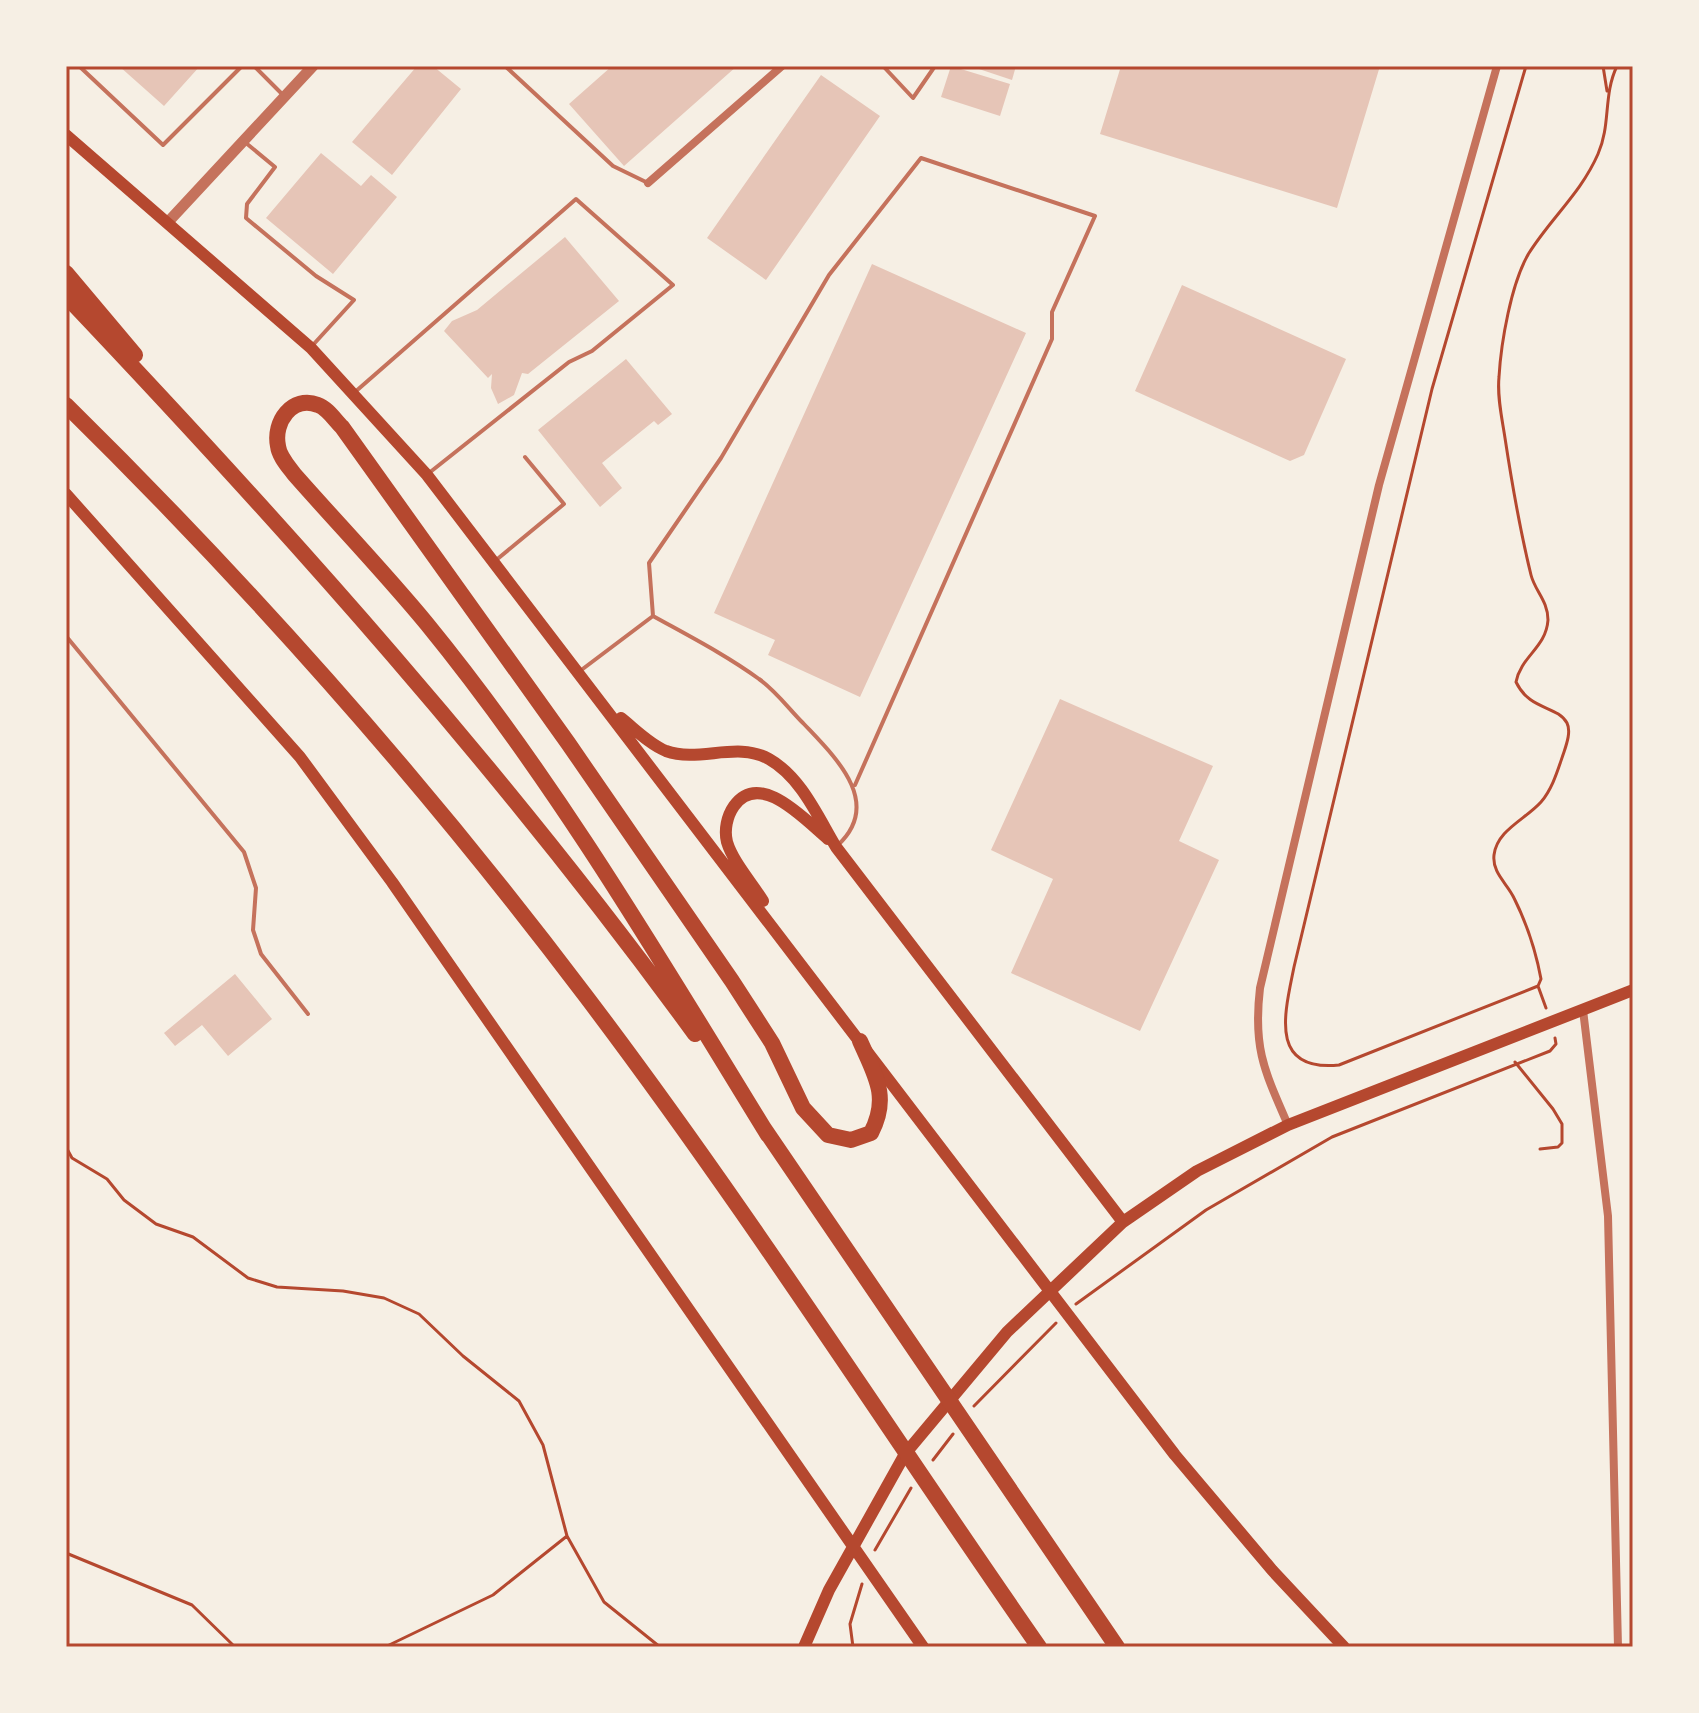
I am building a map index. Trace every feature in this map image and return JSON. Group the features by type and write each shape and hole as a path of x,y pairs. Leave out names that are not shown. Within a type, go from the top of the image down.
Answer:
{"highway":[{"path":"66,273 220,458 504,785 630,945 768,1135 1117,1647"},
{"path":"66,296 220,458"},
{"path":"768,1135 624,900 529,764 427,625 294,474 278,449 277,428 285,413 303,403 321,405 342,427 568,743 732,981 772,1043 803,1108 828,1135 851,1140 871,1133 881,1115 882,1099 860,1041"},
{"path":"66,405 159,497 454,829 585,995 711,1169 1039,1647"}],"main road":[{"path":"66,135 169,221 311,348 427,475 580,671 1185,1466 1272,1570 1344,1647"},
{"path":"66,494 300,757 821,1497 923,1647"},
{"path":"605,704 664,750 687,755 747,752 770,760 801,789 836,847 1123,1222"},
{"path":"810,974 728,845 727,820 739,800 761,793 775,796 836,847"},
{"path":"804,1647 829,1590 905,1454 1007,1332 1123,1222 1197,1171 1288,1125 1633,990"}],"street":[{"path":"169,221 313,66"},
{"path":"648,183 782,66"},
{"path":"1288,1125 1259,1054 1256,1026 1260,988 1379,485 1497,66"},
{"path":"1583,1010 1608,1216 1618,1647"}],"lane":[{"path":"79,66 163,145 242,66"},
{"path":"254,66 283,95"},
{"path":"505,66 613,166 648,183"},
{"path":"883,66 913,98 935,66"},
{"path":"242,140 275,167 247,204 246,218 316,276 354,300 311,348"},
{"path":"653,616 649,563 721,458 829,275 921,158 1095,216 1052,312 1052,339 855,785 857,816 847,837 836,847"},
{"path":"354,393 576,199 673,285 592,351 569,362 427,475"},
{"path":"495,561 564,504 525,457"},
{"path":"580,671 653,616"},
{"path":"653,616 762,681 837,758 855,785"},
{"path":"66,636 244,852 256,888 253,930 261,954 308,1014"}],"path":[{"path":"1526,66 1432,389 1294,967 1285,1014 1286,1041 1300,1059 1313,1065 1339,1065 1538,986"},
{"path":"1545,1004 1538,986 1541,979 1530,940 1516,900 1495,867 1494,854 1503,832 1525,817 1551,788 1569,733 1567,723 1558,714 1533,704 1516,682 1519,667 1538,649 1548,619 1544,599 1532,580 1520,533 1498,381 1507,321 1527,257 1580,190 1606,135 1608,95 1603,66"},
{"path":"1608,95 1617,66"},
{"path":"1070,1309 1179,1229 1263,1175 1366,1121 1550,1051 1556,1044"},
{"path":"1515,1062 1562,1124 1562,1143 1540,1149"},
{"path":"66,1147 72,1158 107,1179 124,1200 145,1216 193,1237 248,1278 277,1287 343,1291 384,1298 419,1314 463,1356 519,1401 543,1445 567,1536 604,1602 660,1647"},
{"path":"971,1410 1060,1319"},
{"path":"927,1468 953,1433"},
{"path":"871,1559 900,1503 918,1480"},
{"path":"385,1647 493,1595 567,1536"},
{"path":"66,1553 192,1605 235,1647"},
{"path":"853,1647 850,1624 867,1571"}],"building":[{"path":"119,66 200,66 164,106"},
{"path":"417,66 433,66 461,89 392,175 352,142"},
{"path":"612,66 737,66 624,166 569,104"},
{"path":"951,66 1010,84 1000,116 941,97"},
{"path":"980,66 1016,66 1012,80 979,69"},
{"path":"1121,66 1380,66 1337,208 1100,134"},
{"path":"821,75 880,116 766,280 707,238"},
{"path":"321,153 361,186 371,175 397,197 333,274 266,218"},
{"path":"565,237 619,301 528,374 522,373 514,395 498,404 491,388 492,374 488,378 444,331 452,321 477,310"},
{"path":"872,264 1026,333 860,697 768,655 775,640 714,613"},
{"path":"1182,285 1346,359 1304,455 1290,461 1135,391"},
{"path":"626,359 672,414 658,425 654,421 602,463 622,488 600,507 538,430"},
{"path":"1060,699 1213,766 1179,841 1219,860 1140,1031 1011,973 1053,879 991,850"},
{"path":"235,974 272,1019 228,1056 202,1025 175,1046 164,1033"}]}
